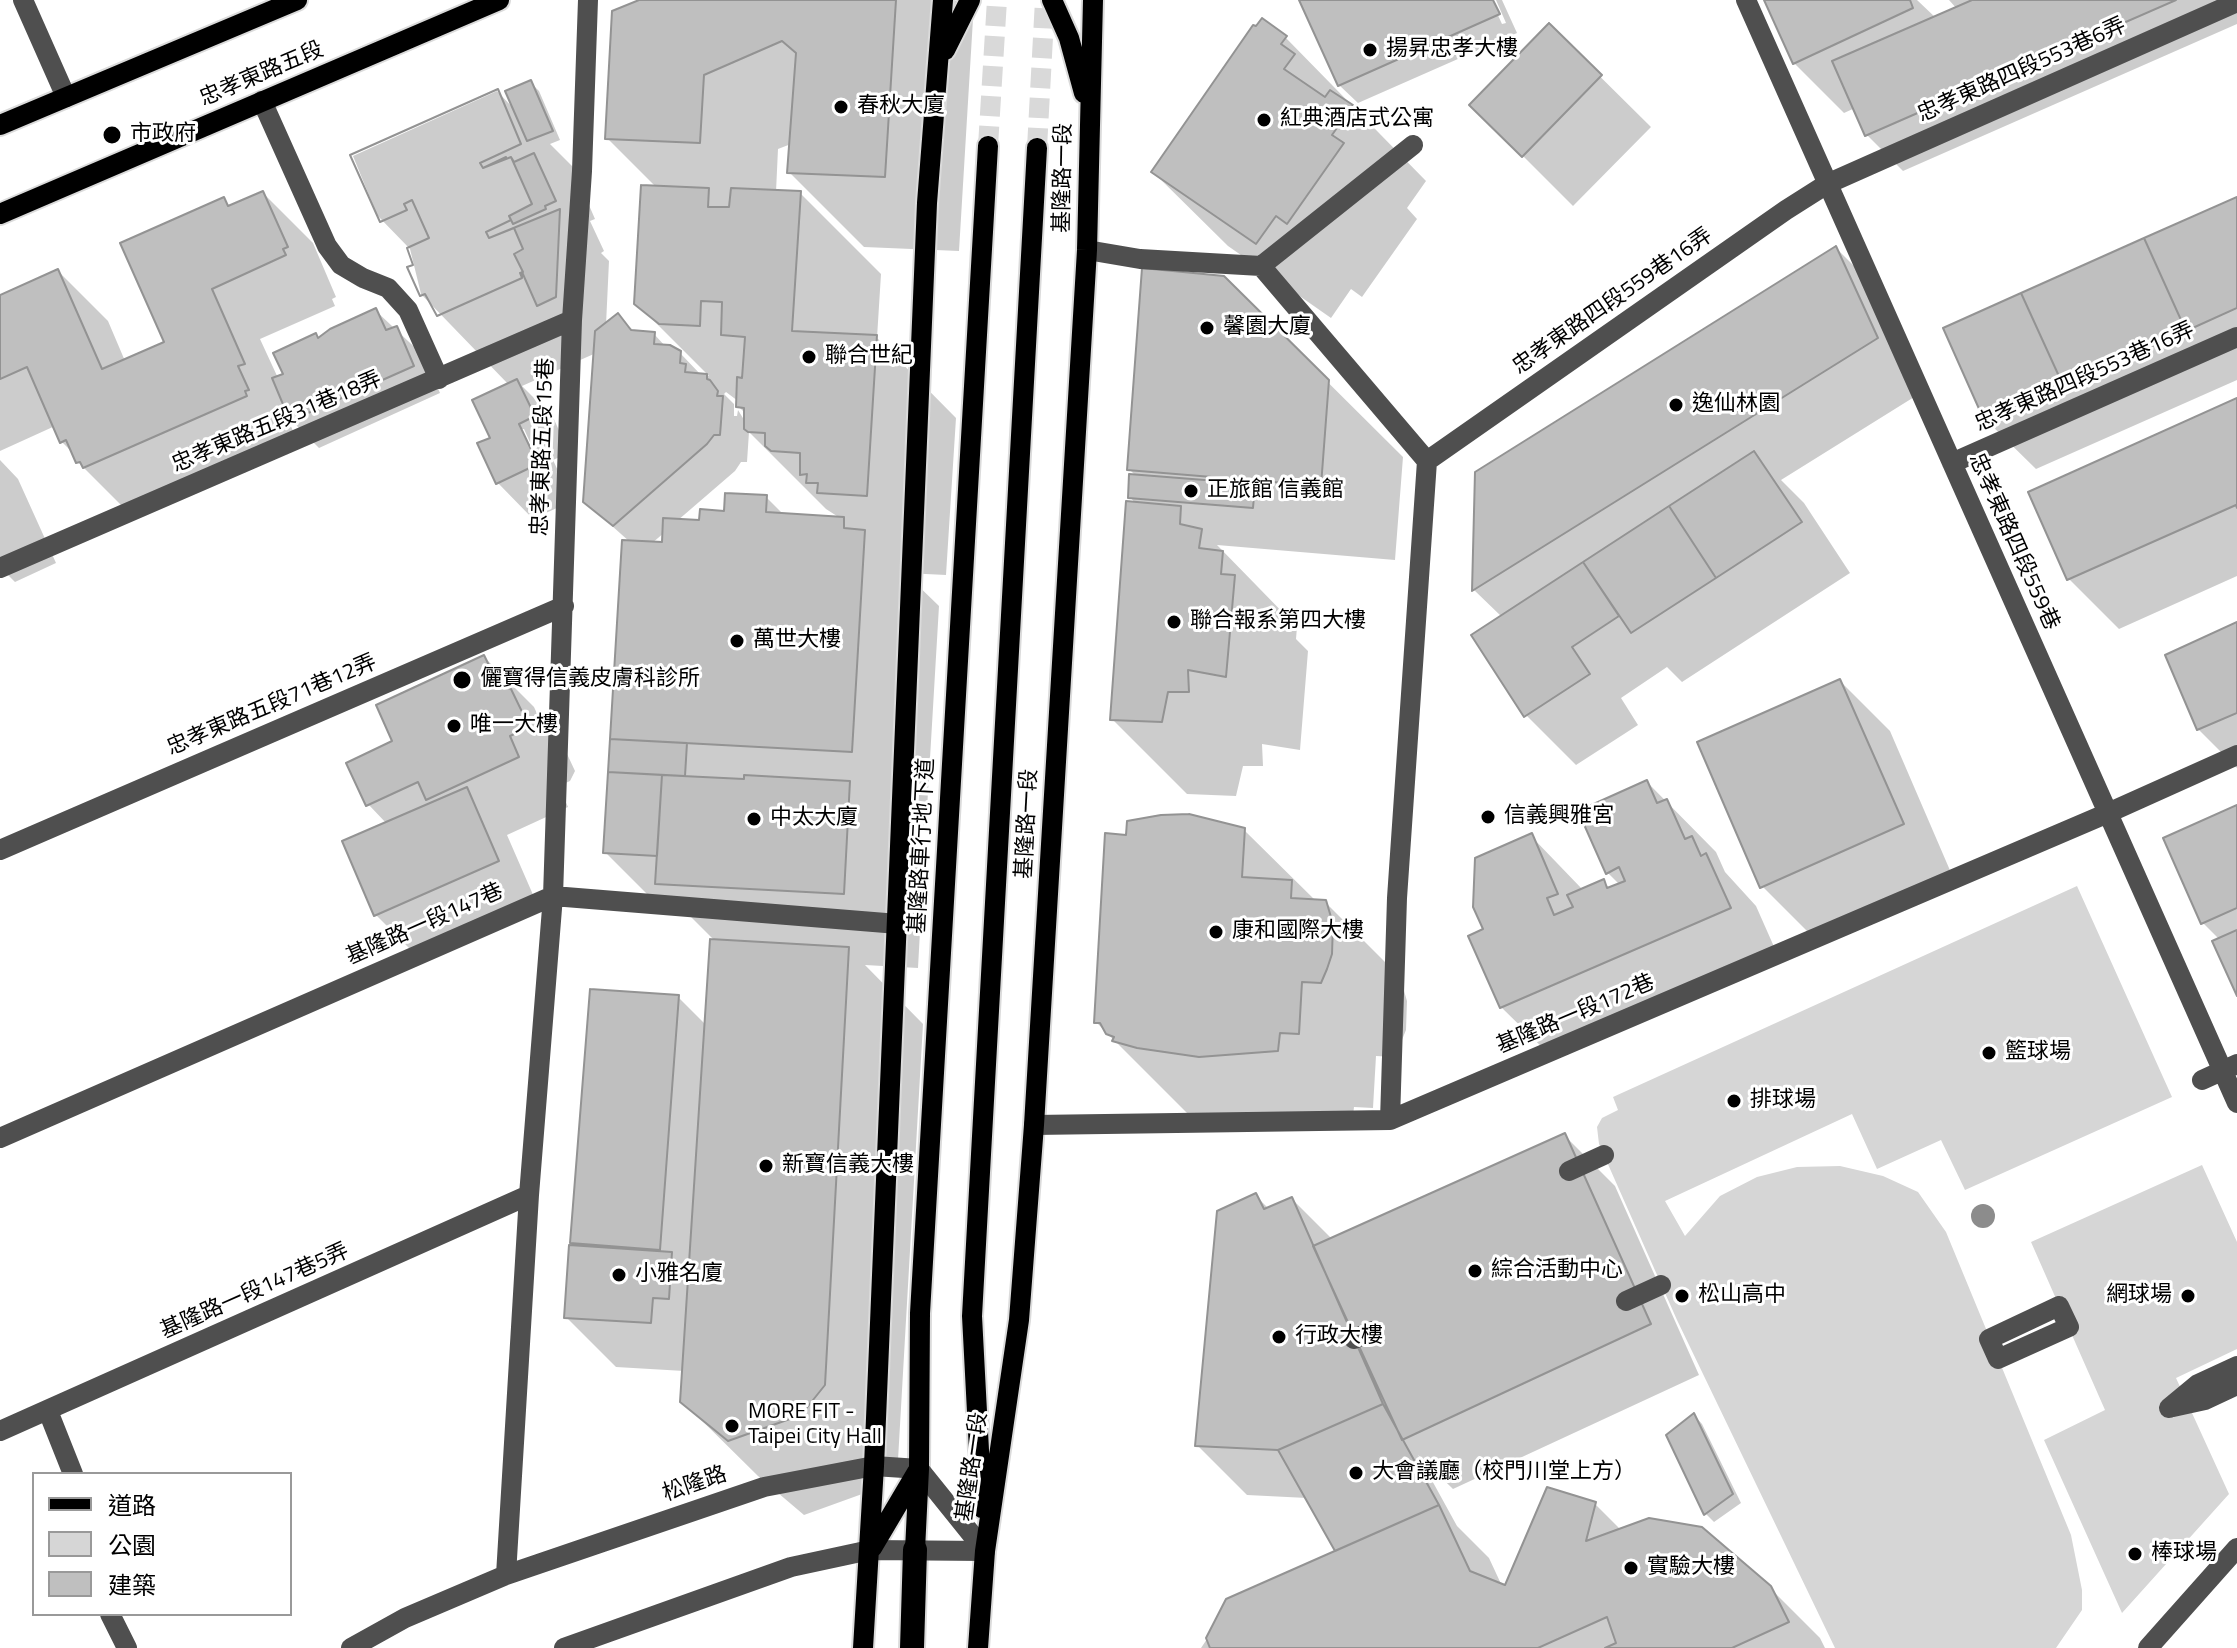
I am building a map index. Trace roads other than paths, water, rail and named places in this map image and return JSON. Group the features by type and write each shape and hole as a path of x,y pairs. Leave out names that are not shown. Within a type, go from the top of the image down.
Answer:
{"highway":[{"path":"912,1648 915,1550"}],"main road":[{"path":"0,125 297,0"},
{"name":"忠孝東路五段","path":"0,214 499,0"},
{"path":"863,1648 874,1466 927,203 943,0"},
{"path":"939,63 970,0"},
{"path":"1052,0 1069,38 1089,112"},
{"name":"基隆路一段","path":"978,1648 985,1551 1019,1320 1034,1125 1087,250 1093,0"},
{"name":"基隆路車行地下道","path":"915,1550 921,1297 988,146"},
{"path":"985,1551 972,1316 1037,148"},
{"path":"870,1550 919,1469"}],"street":[{"path":"23,0 66,97"},
{"name":"忠孝東路五段15巷","path":"553,896 572,320 582,171 588,0"},
{"name":"忠孝東路四段559巷","path":"1746,0 2108,813 2230,1067 2237,1103"},
{"name":"忠孝東路四段553巷6弄","path":"1827,184 2237,2"},
{"path":"262,101 327,246 341,265 388,288 408,310 439,379"},
{"path":"1087,250 1140,259 1261,266 1413,145"},
{"name":"忠孝東路四段559巷16弄","path":"1427,461 1827,184"},
{"path":"1261,266 1427,461 1397,898 1390,1120"},
{"name":"忠孝東路五段31巷18弄","path":"0,568 572,320"},
{"name":"忠孝東路四段553巷16弄","path":"1952,463 2237,337"},
{"name":"忠孝東路五段71巷12弄","path":"0,850 564,606"},
{"name":"基隆路一段172巷","path":"1034,1125 1390,1120 2237,755"},
{"path":"506,1575 529,1195 553,896"},
{"name":"基隆路一段147巷","path":"0,1138 553,896 898,924"},
{"path":"2202,1080 2230,1067"},
{"path":"1569,1171 1604,1155"},
{"name":"基隆路一段147巷5弄","path":"0,1431 529,1195"},
{"path":"1626,1301 1661,1285"},
{"path":"2237,1366 2198,1384 2169,1408 2205,1400 2237,1385"},
{"path":"48,1411 72,1472"},
{"name":"松隆路","path":"351,1648 405,1618 506,1575 764,1487 874,1466 919,1469"},
{"path":"919,1469 985,1551"},
{"path":"2148,1648 2237,1548"},
{"path":"564,1648 791,1567 870,1550 985,1551"},
{"path":"111,1616 127,1648"}],"tunnel":[{"path":"988,146 997,0"},
{"path":"1037,148 1045,0"}],"place":[{"name":"揚昇忠孝大樓","path":"1370,50"},
{"name":"春秋大廈","path":"841,107"},
{"name":"紅典酒店式公寓","path":"1264,120"},
{"name":"市政府","path":"112,135"},
{"name":"馨園大廈","path":"1207,328"},
{"name":"聯合世紀","path":"809,357"},
{"name":"逸仙林園","path":"1676,405"},
{"name":"正旅館 信義館","path":"1191,491"},
{"name":"聯合報系第四大樓","path":"1174,622"},
{"name":"萬世大樓","path":"737,641"},
{"name":"儷寶得信義皮膚科診所","path":"462,680"},
{"name":"唯一大樓","path":"454,726"},
{"name":"信義興雅宮","path":"1488,817"},
{"name":"中太大廈","path":"754,819"},
{"name":"康和國際大樓","path":"1216,932"},
{"name":"籃球場","path":"1989,1053"},
{"name":"排球場","path":"1734,1101"},
{"name":"新寶信義大樓","path":"766,1166"},
{"name":"綜合活動中心","path":"1475,1271"},
{"name":"小雅名廈","path":"619,1275"},
{"name":"松山高中","path":"1682,1296"},
{"name":"網球場","path":"2188,1296"},
{"name":"行政大樓","path":"1279,1337"},
{"name":"MORE FIT - Taipei City Hall","path":"732,1426"},
{"name":"大會議廳（校門川堂上方）","path":"1356,1473"},
{"name":"棒球場","path":"2135,1554"},
{"name":"實驗大樓","path":"1631,1568"}]}
